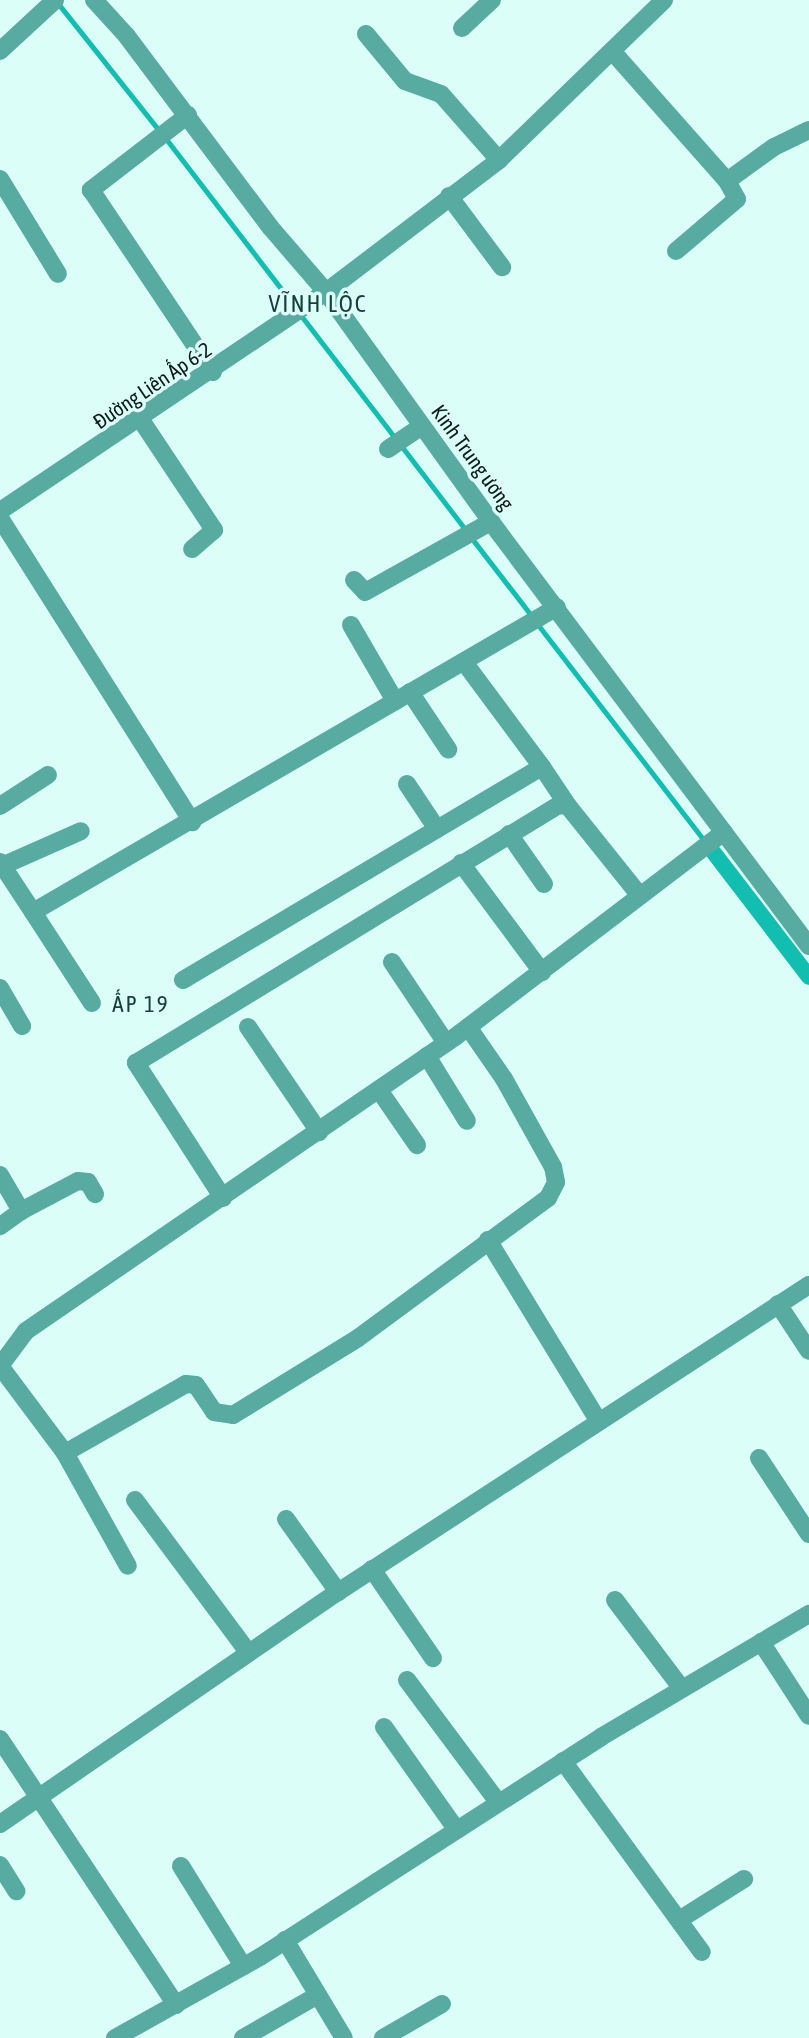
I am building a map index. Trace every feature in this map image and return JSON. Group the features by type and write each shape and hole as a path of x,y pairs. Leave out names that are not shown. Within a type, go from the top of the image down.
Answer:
{"street":[{"path":"0,51 55,0"},
{"name":"Kinh Trung ương","path":"93,0 188,115 320,296 422,426 484,525 552,610 712,838 809,946"},
{"path":"462,28 492,0"},
{"name":"Đường Liên Ấp 6-2","path":"0,511 213,372 320,296 499,160 612,51 653,3"},
{"path":"366,34 405,81 441,94 499,160"},
{"path":"612,51 727,181 737,199 676,251"},
{"path":"188,115 91,190 213,372"},
{"path":"727,181 774,147 809,130"},
{"path":"0,179 58,274"},
{"path":"449,196 502,267"},
{"path":"141,421 214,530 192,549"},
{"path":"388,449 422,426"},
{"path":"0,517 192,822"},
{"path":"354,580 365,592 484,525"},
{"path":"33,912 524,629 552,610"},
{"path":"351,625 402,697 448,749"},
{"path":"464,662 568,806 640,896"},
{"path":"183,980 542,767"},
{"path":"0,806 48,775"},
{"path":"407,784 437,829"},
{"path":"223,1198 136,1063 509,834 559,805 568,806"},
{"path":"81,831 1,864 92,1003"},
{"path":"509,834 544,884"},
{"path":"128,1566 65,1453 0,1366 26,1331 446,1043 542,972 712,838"},
{"path":"461,863 542,972"},
{"path":"392,962 446,1043"},
{"path":"0,988 22,1026"},
{"path":"248,1027 318,1132"},
{"path":"65,1453 186,1384 196,1385 215,1412 233,1415 358,1338 548,1198 556,1182 553,1167 504,1079 468,1027"},
{"path":"427,1056 467,1121"},
{"path":"379,1090 416,1145"},
{"path":"0,1175 21,1211"},
{"path":"0,1226 21,1211 78,1181 88,1182 95,1194"},
{"path":"488,1240 598,1420"},
{"path":"0,1824 372,1569 809,1285"},
{"path":"778,1304 809,1351"},
{"path":"759,1458 809,1534"},
{"path":"135,1500 248,1652"},
{"path":"286,1519 338,1592"},
{"path":"372,1569 433,1658"},
{"path":"615,1600 682,1689"},
{"path":"115,2038 243,1966 563,1761 809,1614"},
{"path":"761,1642 809,1717"},
{"path":"407,1680 498,1802"},
{"path":"384,1727 456,1829"},
{"path":"0,1739 176,2005"},
{"path":"563,1761 702,1952"},
{"path":"0,1865 16,1891"},
{"path":"181,1866 243,1966"},
{"path":"679,1920 744,1878"},
{"path":"285,1940 344,2038"},
{"path":"243,2038 318,1995"},
{"path":"383,2038 442,2004"}],"waterway":[{"path":"58,3 159,130"},
{"path":"165,137 296,308"},
{"path":"301,315 396,439"},
{"path":"401,445 466,530"},
{"path":"471,537 532,616"},
{"path":"537,623 705,841"},
{"path":"714,853 809,977"}],"district":[{"name":"VĨNH LỘC","path":"318,304"},
{"name":"ẤP 19","path":"141,1004"}]}
